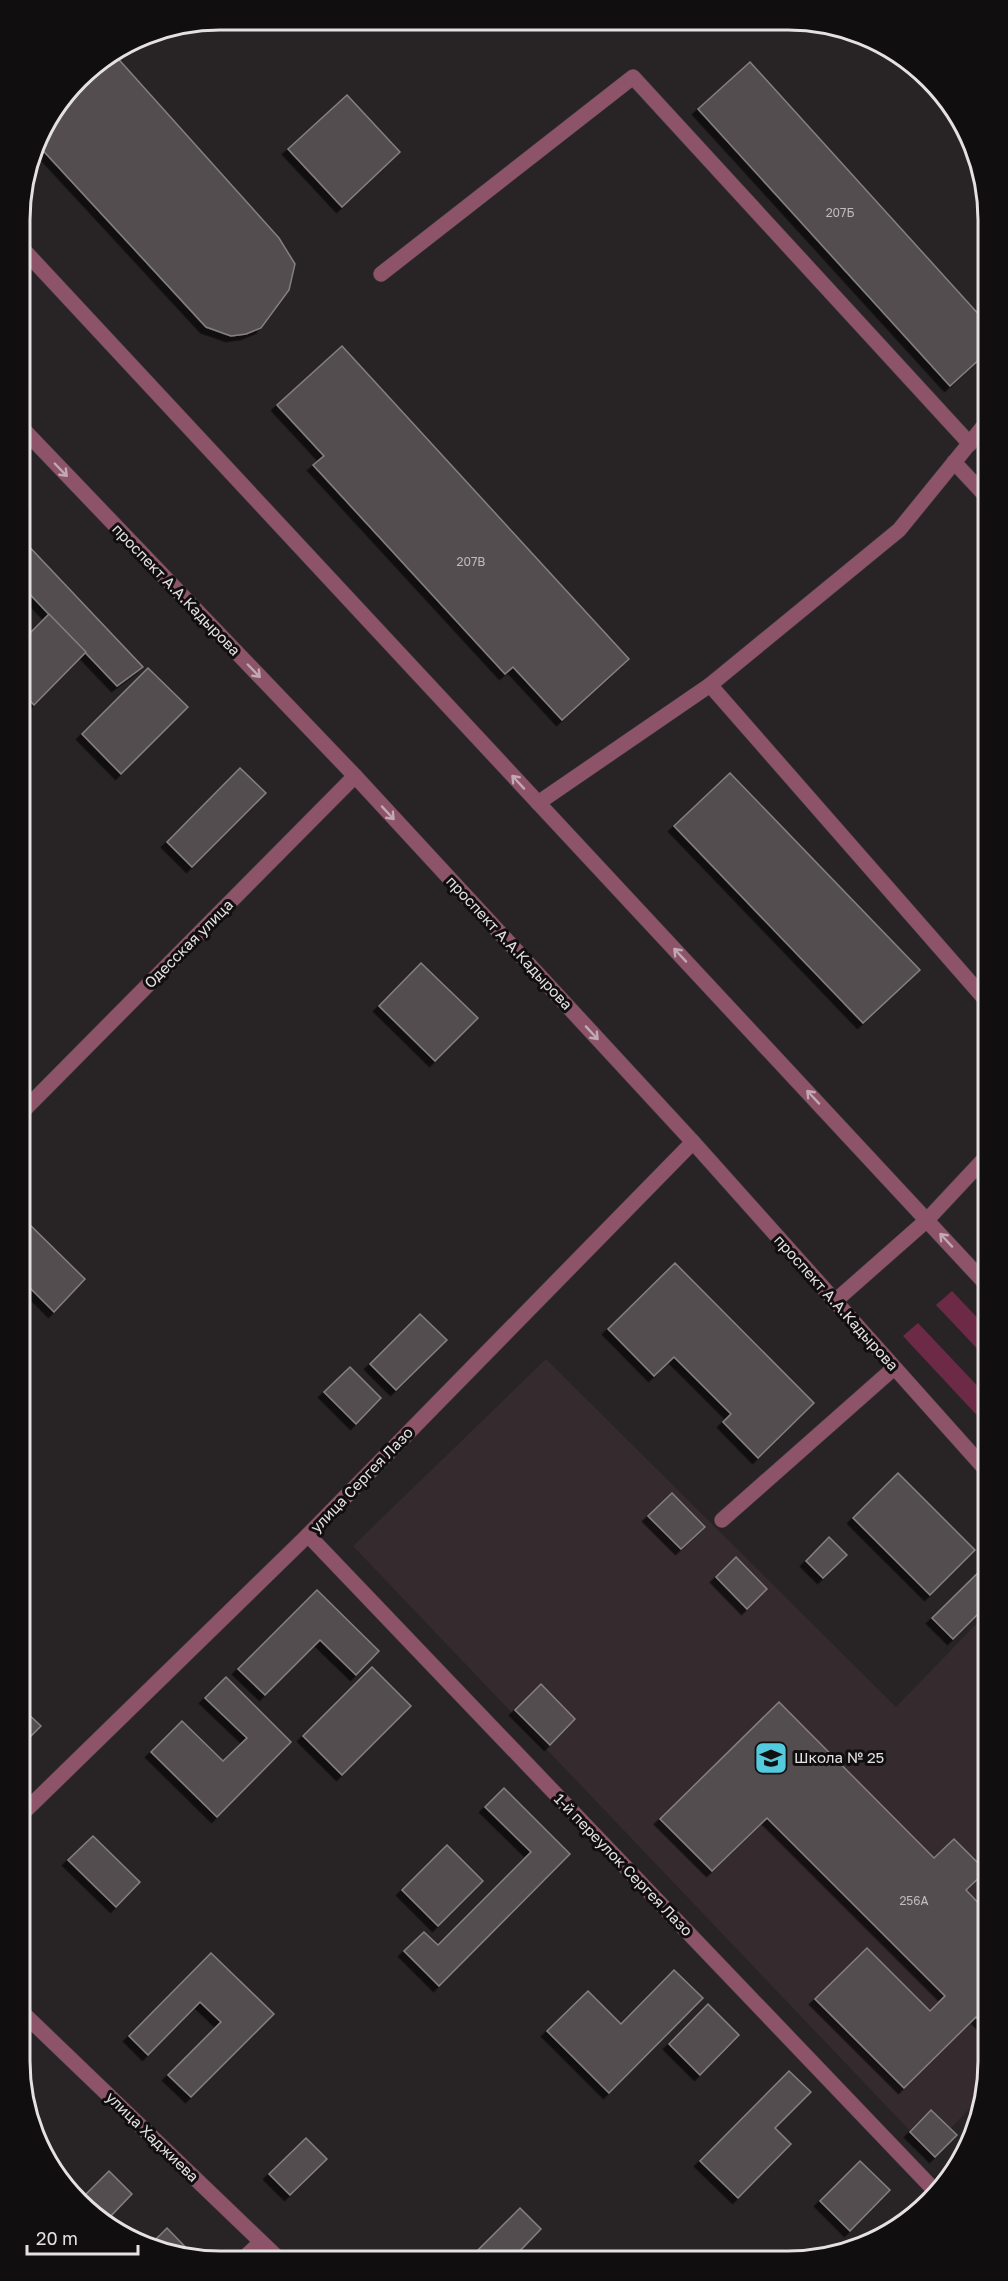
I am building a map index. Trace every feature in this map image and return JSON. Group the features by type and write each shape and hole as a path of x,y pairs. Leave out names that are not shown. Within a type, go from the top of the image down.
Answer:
{"street":[{"path":"381,274 633,77 970,444"},
{"path":"30,257 978,1275"},
{"path":"538,803 710,685 899,530 978,433"},
{"name":"проспект А.А.Кадырова","path":"30,443 355,776 693,1142 978,1461"},
{"path":"954,462 978,488"},
{"path":"710,685 978,991"},
{"name":"Одесская улица","path":"30,1104 355,776"},
{"name":"улица Сергея Лазо","path":"30,1806 308,1535 693,1142"},
{"path":"834,1302 927,1220 978,1165"},
{"path":"722,1520 894,1368"},
{"name":"1-й переулок Сергея Лазо","path":"308,1535 931,2186"},
{"name":"улица Хаджиева","path":"30,2020 271,2251"},
{"path":"251,2251 261,2242"}],"shaded area":[{"path":"952,1291 978,1319 978,1350 936,1305"},
{"path":"918,1323 978,1387 978,1416 903,1336"},
{"name":"Школа № 25","path":"546,1359 896,1707 978,1622 978,2074 973,2106 950,2129 957,2135 935,2157 353,1546"}],"building":[{"path":"119,59 279,238 295,264 289,290 261,328 246,334 231,336 206,327 43,150 55,125 69,104 95,77"},
{"path":"750,62 978,314 978,361 950,386 698,109"},
{"path":"347,95 400,152 342,207 288,149"},
{"path":"342,346 629,659 562,720 513,667 505,674 313,465 324,456 277,405"},
{"path":"30,548 143,667 117,686 30,594"},
{"path":"49,614 86,652 34,705 30,701 30,633"},
{"path":"148,668 188,707 121,774 82,734"},
{"path":"240,768 266,793 192,867 167,842"},
{"path":"730,773 920,970 863,1023 674,826"},
{"path":"421,963 478,1018 435,1061 379,1006"},
{"path":"30,1225 85,1279 54,1312 30,1288"},
{"path":"675,1263 814,1403 758,1458 723,1422 731,1414 674,1357 654,1376 608,1329"},
{"path":"420,1314 447,1340 396,1390 370,1364"},
{"path":"350,1367 381,1398 356,1424 324,1392"},
{"path":"898,1473 975,1550 930,1595 853,1518"},
{"path":"672,1493 705,1527 681,1549 648,1516"},
{"path":"829,1537 847,1555 823,1578 806,1561"},
{"path":"736,1557 767,1589 747,1609 716,1577"},
{"path":"978,1573 978,1614 953,1639 932,1618"},
{"path":"317,1590 379,1651 356,1675 320,1640 265,1695 238,1669"},
{"path":"372,1667 411,1706 342,1775 303,1736"},
{"path":"226,1677 291,1742 217,1817 151,1752 182,1721 223,1761 247,1738 205,1698"},
{"path":"541,1684 575,1719 550,1745 515,1710"},
{"path":"779,1702 934,1858 954,1839 978,1863 978,1879 966,1890 978,1903 978,2019 976,2017 904,2088 815,1999 867,1948 930,2011 945,1996 767,1818 712,1871 660,1819"},
{"path":"30,1716 41,1726 30,1737"},
{"path":"504,1788 570,1854 439,1986 404,1951 424,1932 438,1945 531,1852 485,1807"},
{"path":"93,1836 140,1882 116,1907 68,1860"},
{"path":"447,1845 483,1881 438,1926 402,1890"},
{"path":"211,1953 274,2014 191,2097 168,2075 221,2022 200,2002 148,2055 129,2036"},
{"path":"674,1970 703,1998 609,2093 547,2031 588,1991 621,2024"},
{"path":"708,2004 739,2035 700,2075 669,2044"},
{"path":"789,2071 811,2092 775,2128 791,2144 738,2198 700,2161"},
{"path":"931,2110 957,2135 935,2157 910,2132"},
{"path":"306,2138 327,2159 290,2195 269,2174"},
{"path":"860,2161 890,2190 850,2231 820,2201"},
{"path":"109,2171 132,2194 110,2216 86,2194"},
{"path":"520,2208 541,2229 520,2251 477,2251"},
{"path":"167,2228 186,2247 159,2241 156,2239"}],"place":[{"name":"Школа № 25","path":"771,1758"}]}
